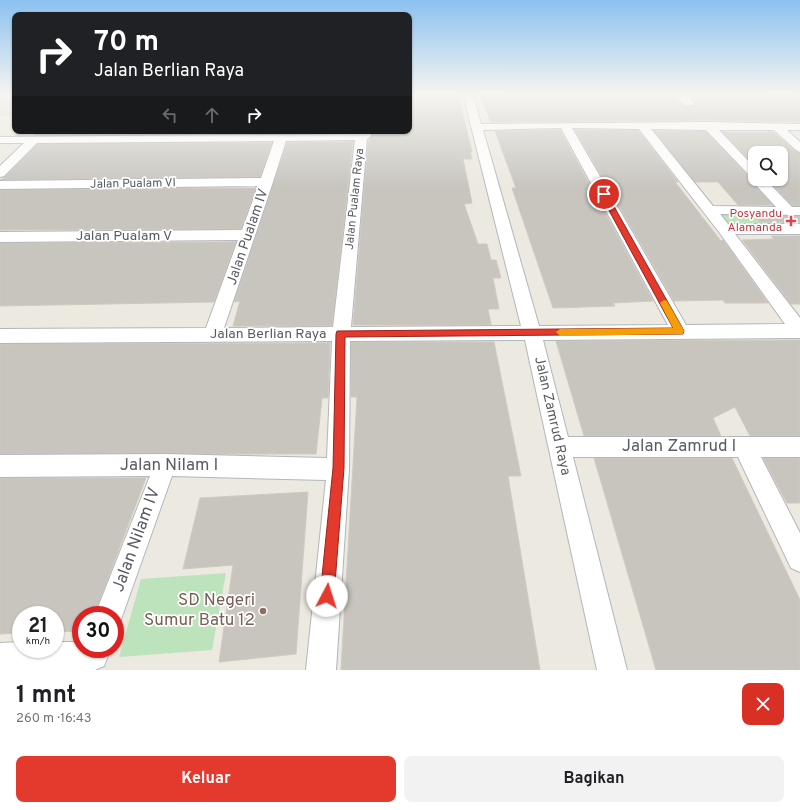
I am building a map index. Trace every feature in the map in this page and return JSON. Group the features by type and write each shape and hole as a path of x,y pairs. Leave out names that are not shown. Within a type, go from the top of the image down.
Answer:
{"street":[{"path":"477,127 553,125"},
{"path":"565,125 680,331"},
{"path":"642,125 724,229 800,331"},
{"path":"708,125 748,168"},
{"path":"726,125 800,127"},
{"path":"776,126 800,148"},
{"name":"Jalan Zamrud Raya","path":"477,127 532,332 612,670"},
{"name":"Jalan Pualam Raya","path":"0,140 281,138 364,134 341,334 338,468 321,670"},
{"name":"Jalan Pualam IV","path":"213,334 281,138"},
{"path":"0,172 34,140"},
{"name":"Jalan Pualam VI","path":"0,185 267,182"},
{"path":"766,186 794,211"},
{"path":"709,210 794,211"},
{"path":"724,229 800,229"},
{"name":"Jalan Pualam V","path":"0,237 248,235"},
{"name":"Jalan Berlian Raya","path":"0,336 800,331"},
{"name":"Jalan Zamrud I","path":"559,447 800,447"},
{"path":"745,448 800,559"},
{"name":"Jalan Nilam I","path":"0,466 165,465 338,468"},
{"name":"Jalan Nilam IV","path":"112,606 165,465"},
{"path":"0,657 72,658"}],"green space":[{"path":"713,211 800,212 800,228 725,227"},
{"path":"226,573 212,650 124,657 124,639 141,579"}],"building":[{"path":"412,125 466,125 472,152 470,152 472,159 463,159 472,203 464,204 478,244 487,244 491,260 496,260 501,278 493,278 499,309 488,309 491,325 353,325 368,142 372,134 412,134"},
{"path":"560,130 653,301 613,303 615,306 553,308 512,188 516,188 495,131"},
{"path":"575,130 638,130 678,182 675,182 721,241 723,240 768,303 725,303 723,300 674,301"},
{"path":"654,131 705,131 748,176 748,186 755,186 773,205 738,205 718,182 695,182"},
{"path":"722,132 773,132 795,151 800,153 800,206 793,206 774,186 788,186 788,146 748,146 748,159"},
{"path":"35,134 227,134 34,135"},
{"path":"353,142 332,326 233,326 240,301 234,302 287,143"},
{"path":"272,143 260,177 0,180 5,177 38,144"},
{"path":"256,188 241,229 0,230 0,190"},
{"path":"755,216 800,216 800,222 760,222"},
{"path":"771,236 800,236 800,304 791,304 742,240 774,239"},
{"path":"236,242 214,302 0,306 0,243"},
{"path":"800,340 800,436 750,436 735,407 713,418 721,436 584,436 556,341"},
{"path":"351,342 494,342 521,476 508,476 540,670 341,670 357,397 351,397"},
{"path":"330,343 328,398 322,398 316,454 0,454 0,344"},
{"path":"594,458 732,458 800,600 800,670 656,670"},
{"path":"763,458 800,458 800,503 787,503"},
{"path":"0,478 146,478 97,606 72,606 72,631 64,632 64,606 12,606 12,633 0,634"},
{"name":"SD Negeri Sumur Batu 12","path":"308,492 296,654 219,662 233,565 183,569 200,498"}],"slow traffic":[{"path":"560,332 680,331 664,303"}],"place":[{"name":"Posyandu Alamanda","path":"791,221"},
{"name":"SD Negeri Sumur Batu 12","path":"263,611"}],"route":[{"path":"327,596 338,468 341,334 680,331 604,194"}]}
